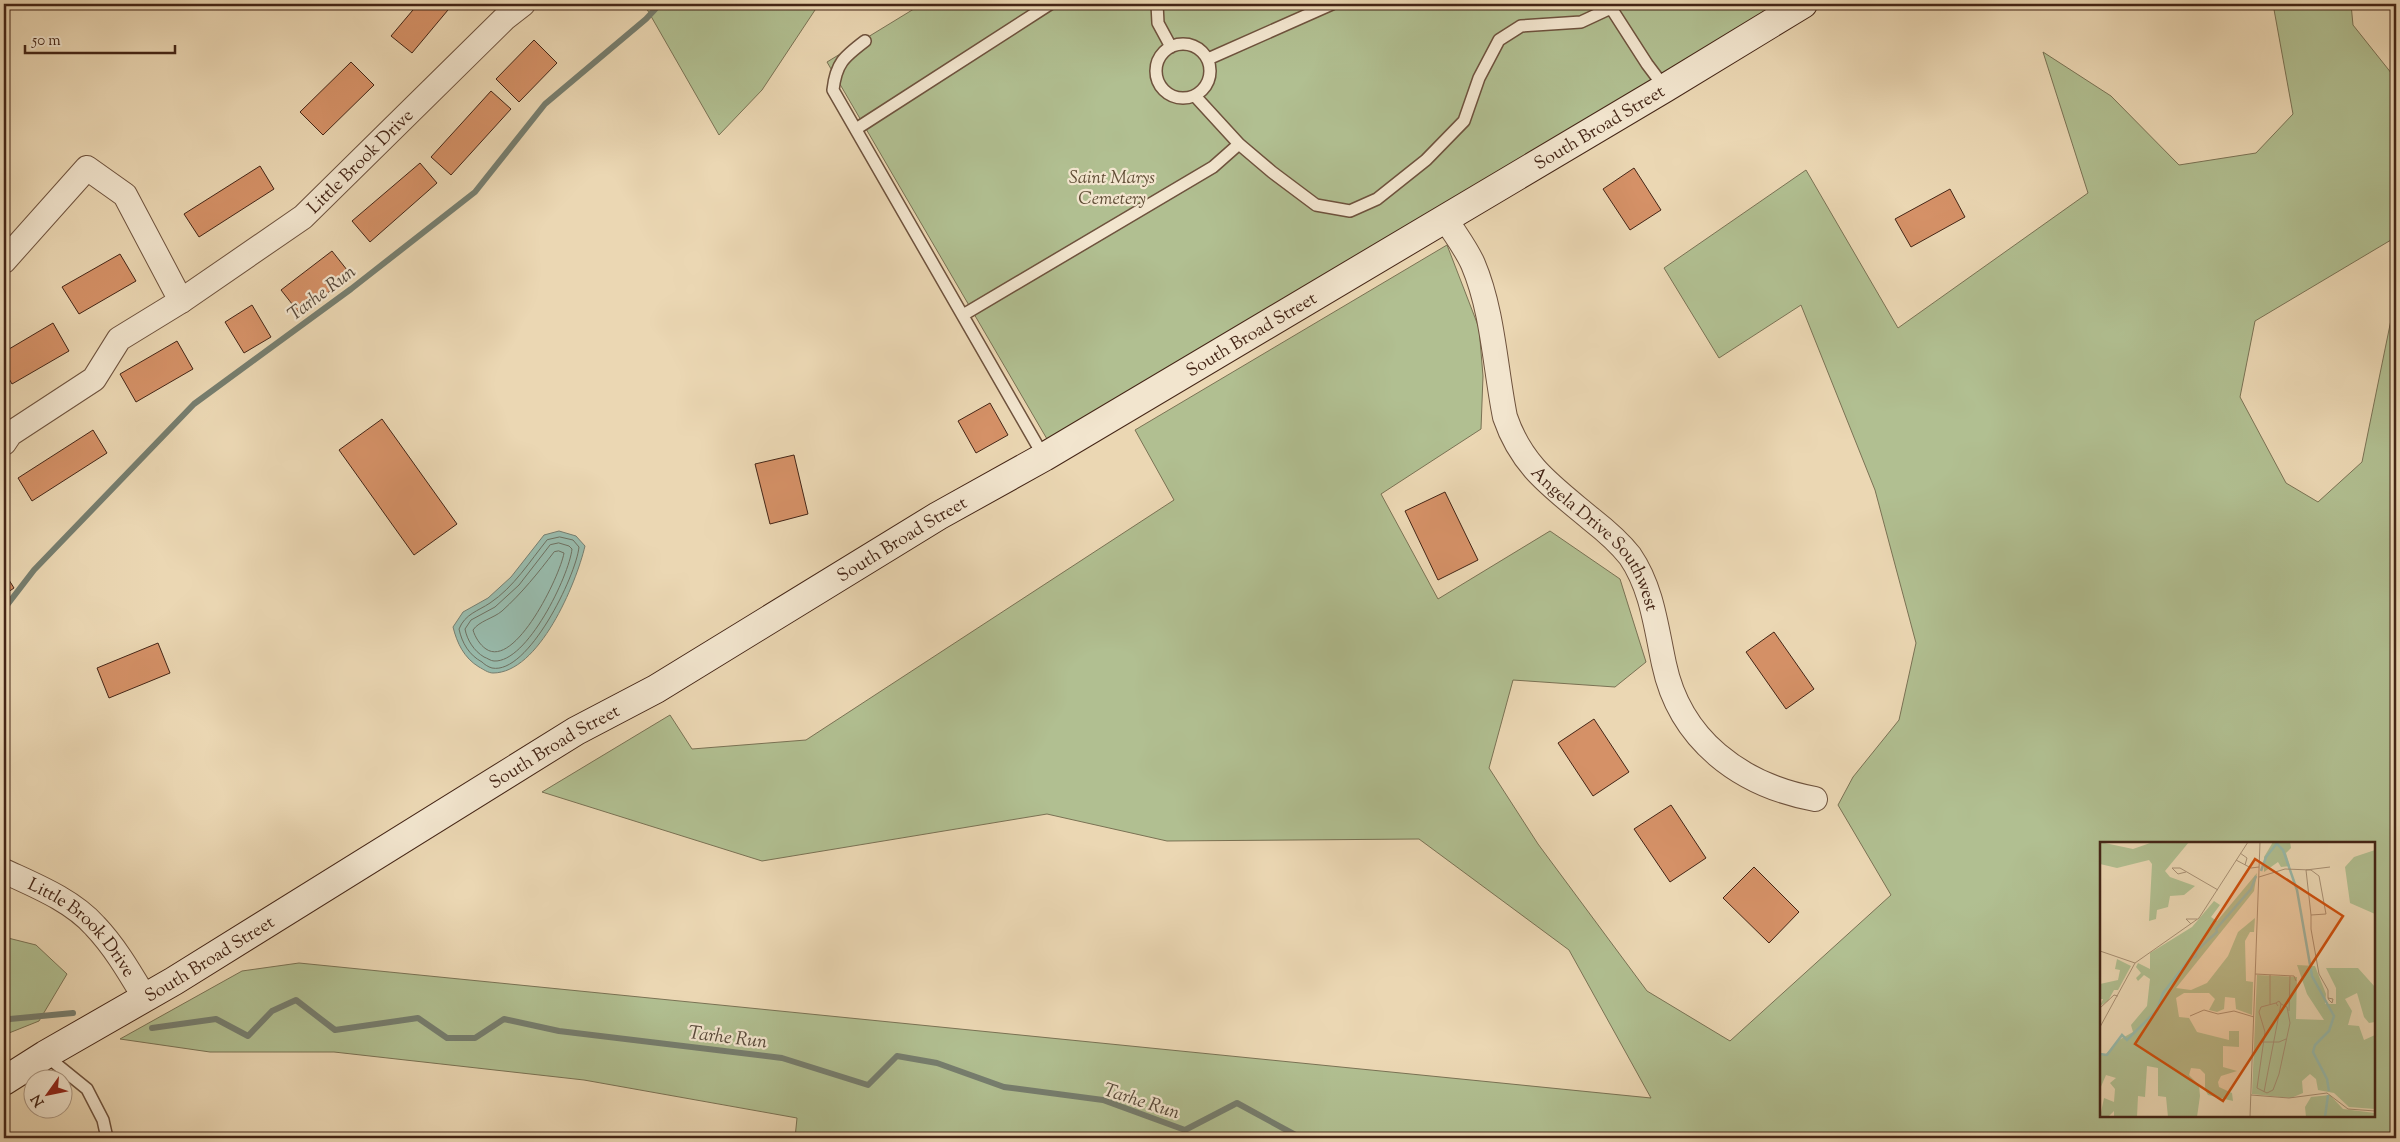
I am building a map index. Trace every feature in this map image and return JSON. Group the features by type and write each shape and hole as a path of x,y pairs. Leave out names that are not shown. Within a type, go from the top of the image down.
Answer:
{"street":[{"name":"Little Brook Drive","path":"4,443 10,434 94,380 118,339 181,301 303,217 505,18 523,4"},
{"name":"South Broad Street","path":"4,1081 45,1055 145,998 576,731 656,689 938,516 1044,457 1665,88 1802,4"},
{"path":"4,261 87,168 125,195 181,301"},
{"name":"Angela Drive Southwest","path":"1445,218 1472,262 1480,282 1505,417 1510,432 1523,457 1544,480 1611,536 1630,556 1643,581 1652,607 1670,690 1682,713 1697,735 1737,770 1761,784 1787,794 1815,799"},
{"name":"Little Brook Drive","path":"4,871 44,890 72,907 95,925 145,998"}],"lane":[{"path":"856,129 1050,4"},
{"path":"1157,4 1158,23 1171,46"},
{"path":"1208,59 1332,4"},
{"path":"1195,96 1239,144 1316,205 1350,211 1377,199 1426,160 1464,121 1479,78 1499,40 1521,26 1581,22 1613,6 1646,64 1665,88"},
{"path":"865,41 844,56 835,72 833,90 1044,457"},
{"path":"1181,44 1192,45 1201,50 1208,59 1209,80 1204,89 1195,96 1185,99 1174,98 1165,92 1158,83 1156,73 1157,62 1162,53 1171,46 1181,44"},
{"path":"962,316 1213,167 1239,144"},
{"path":"45,1055 87,1089 103,1120 107,1138"}],"green space":[{"path":"644,4 819,4 762,90 719,135"},
{"name":"Saint Marys Cemetery","path":"922,4 1781,4 1047,439 827,62"},
{"path":"2273,4 2351,4 2353,25 2392,74 2396,86 2396,237 2255,321 2240,397 2286,483 2318,502 2362,462 2392,315 2396,312 2396,1138 795,1138 797,1118 584,1080 334,1052 210,1052 120,1039 242,971 299,963 1651,1098 1569,950 1419,839 1167,841 1047,814 762,861 542,792 670,715 692,749 806,740 1174,500 1135,430 1447,245 1479,328 1483,376 1481,429 1381,494 1438,599 1550,531 1620,579 1646,662 1615,687 1513,680 1489,768 1538,844 1647,991 1730,1041 1891,895 1838,805 1853,777 1899,720 1916,643 1875,490 1801,305 1719,358 1664,268 1806,170 1898,328 2088,193 2043,52 2111,96 2179,165 2256,153 2293,114"},
{"path":"4,937 36,945 67,974 39,1021 4,1035"}],"water":[{"path":"559,531 576,536 585,546 564,603 540,643 526,658 510,669 493,673 486,671 465,655 453,627 463,612 488,598 511,577 544,535"}],"building":[{"path":"418,4 453,4 412,53 391,36"},
{"path":"534,40 557,63 519,102 496,79"},
{"path":"351,62 374,85 323,135 300,112"},
{"path":"491,91 511,109 451,175 431,157"},
{"path":"420,163 437,183 370,242 352,221"},
{"path":"260,166 274,189 199,237 184,214"},
{"path":"1634,168 1661,210 1630,230 1603,189"},
{"path":"1950,189 1965,217 1911,247 1895,219"},
{"path":"332,251 351,275 300,314 281,290"},
{"path":"120,254 136,281 79,314 62,287"},
{"path":"252,305 271,337 244,353 225,322"},
{"path":"53,323 69,351 12,384 4,370 4,352"},
{"path":"177,341 193,369 136,402 120,374"},
{"path":"990,403 1008,435 976,453 958,421"},
{"path":"382,419 457,524 414,555 339,450"},
{"path":"93,430 107,453 32,501 18,478"},
{"path":"794,455 808,514 770,524 755,464"},
{"path":"1445,492 1478,560 1438,580 1405,511"},
{"path":"4,572 14,588 4,595"},
{"path":"1774,632 1814,689 1786,709 1746,652"},
{"path":"158,643 170,673 109,698 97,668"},
{"path":"1594,719 1629,772 1593,796 1558,743"},
{"path":"1671,805 1706,858 1670,882 1634,829"},
{"path":"1754,867 1799,912 1769,943 1723,898"}],"waterway":[{"name":"Tarhe Run","path":"4,609 34,570 194,404 351,289 475,192 545,104 646,19 660,4"},
{"name":"Tarhe Run","path":"152,1028 216,1019 248,1036 272,1011 296,1000 335,1030 418,1018 447,1038 475,1038 504,1019 559,1031 782,1058 868,1085 897,1056 937,1063 1004,1087 1103,1100 1185,1130 1237,1103 1301,1138"},
{"name":"Tarhe Run","path":"4,1022 10,1019 73,1013"},
{"name":"Tarhe Run","path":"1950,1138 1961,1138"}]}
